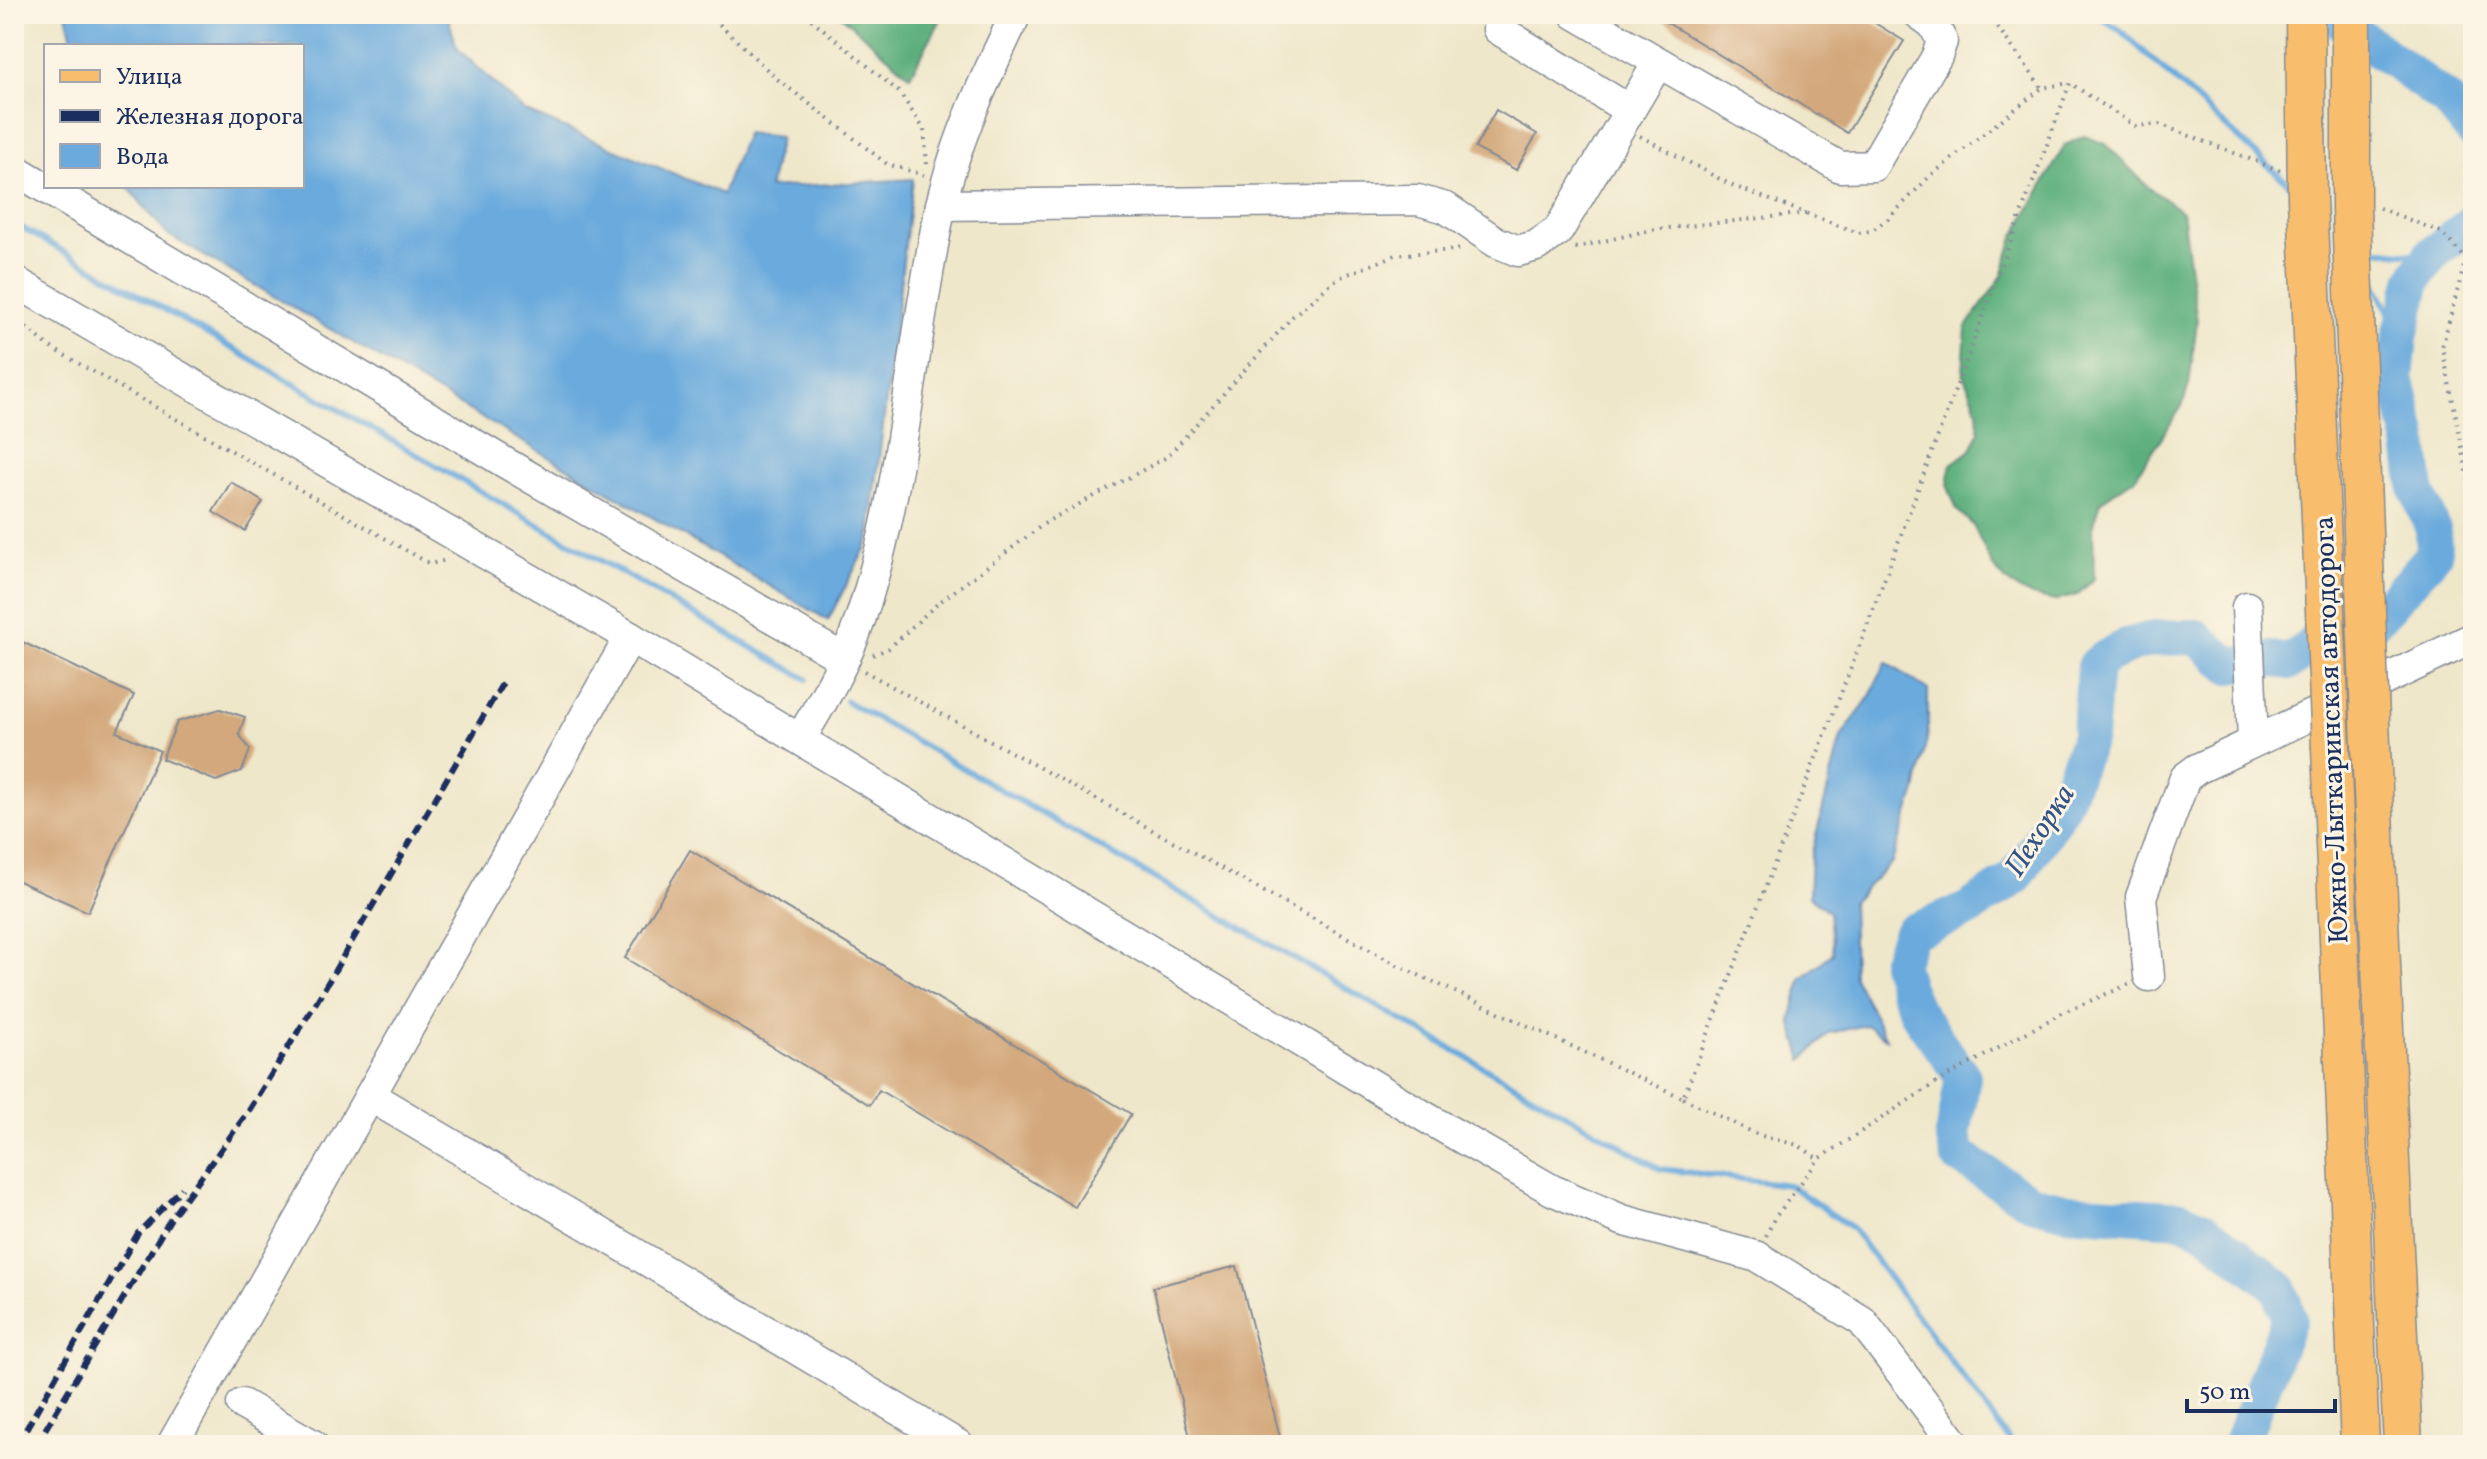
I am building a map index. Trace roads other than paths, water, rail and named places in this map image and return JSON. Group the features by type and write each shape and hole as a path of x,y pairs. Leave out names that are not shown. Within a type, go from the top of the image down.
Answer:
{"main road":[{"name":"Южно-Лыткаринская автодорога","path":"2305,14 2307,199 2360,1445"},
{"name":"Южно-Лыткаринская автодорога","path":"2351,14 2351,209 2371,746 2403,1445"}],"street":[{"path":"800,739 849,662 890,498 941,205 967,126 1016,14"},
{"path":"1575,14 1840,167 1855,169 1873,166 1937,56 1942,41 1933,24 1919,14"},
{"path":"1498,29 1629,110"},
{"path":"941,205 1418,200 1446,208 1496,242 1518,251 1536,246 1558,231 1658,63"},
{"path":"14,169 44,187"},
{"path":"46,188 490,454 849,662"},
{"path":"14,281 630,637 1427,1118 1552,1190 1622,1220 1758,1257 1862,1321 1956,1445"},
{"path":"2247,607 2253,740"},
{"path":"172,1445 630,637"},
{"path":"2149,976 2141,897 2185,778 2253,740 2473,638"},
{"path":"370,1096 958,1445"},
{"path":"242,1404 313,1445"}],"water":[{"path":"66,14 447,14 457,48 524,111 722,194 746,133 780,137 769,188 913,179 869,541 828,620 167,234 129,188 304,188 304,44 74,44"},
{"path":"1886,662 1928,690 1928,734 1916,791 1892,862 1852,902 1854,977 1886,1038 1866,1025 1829,1033 1803,1060 1791,1021 1801,979 1833,953 1829,912 1809,896 1811,856 1841,737 1870,696"}],"waterway":[{"path":"2095,14 2120,30 2293,188"},
{"name":"Пехорка","path":"2330,14 2448,101 2473,132"},
{"name":"Пехорка","path":"2240,1445 2289,1319 2279,1288 2202,1228 2181,1219 2067,1211 2031,1202 1958,1156 1953,1135 1963,1077 1916,1011 1899,963 1911,932 1967,910 2015,878 2062,806 2089,737 2095,665 2143,641 2181,637 2196,637 2230,666 2270,659 2290,662 2317,641 2377,619 2434,554 2433,529 2417,490 2410,435 2396,378 2400,336 2414,281 2430,256 2473,222"},
{"path":"14,223 807,679"},
{"path":"2366,249 2430,256"},
{"path":"2370,272 2400,336"},
{"path":"846,701 1661,1169 1789,1185 1852,1228 2013,1445"}],"railway":[{"path":"36,1445 171,1218 248,1112 317,1001 505,679"},
{"path":"17,1445 138,1233 182,1188"}]}
